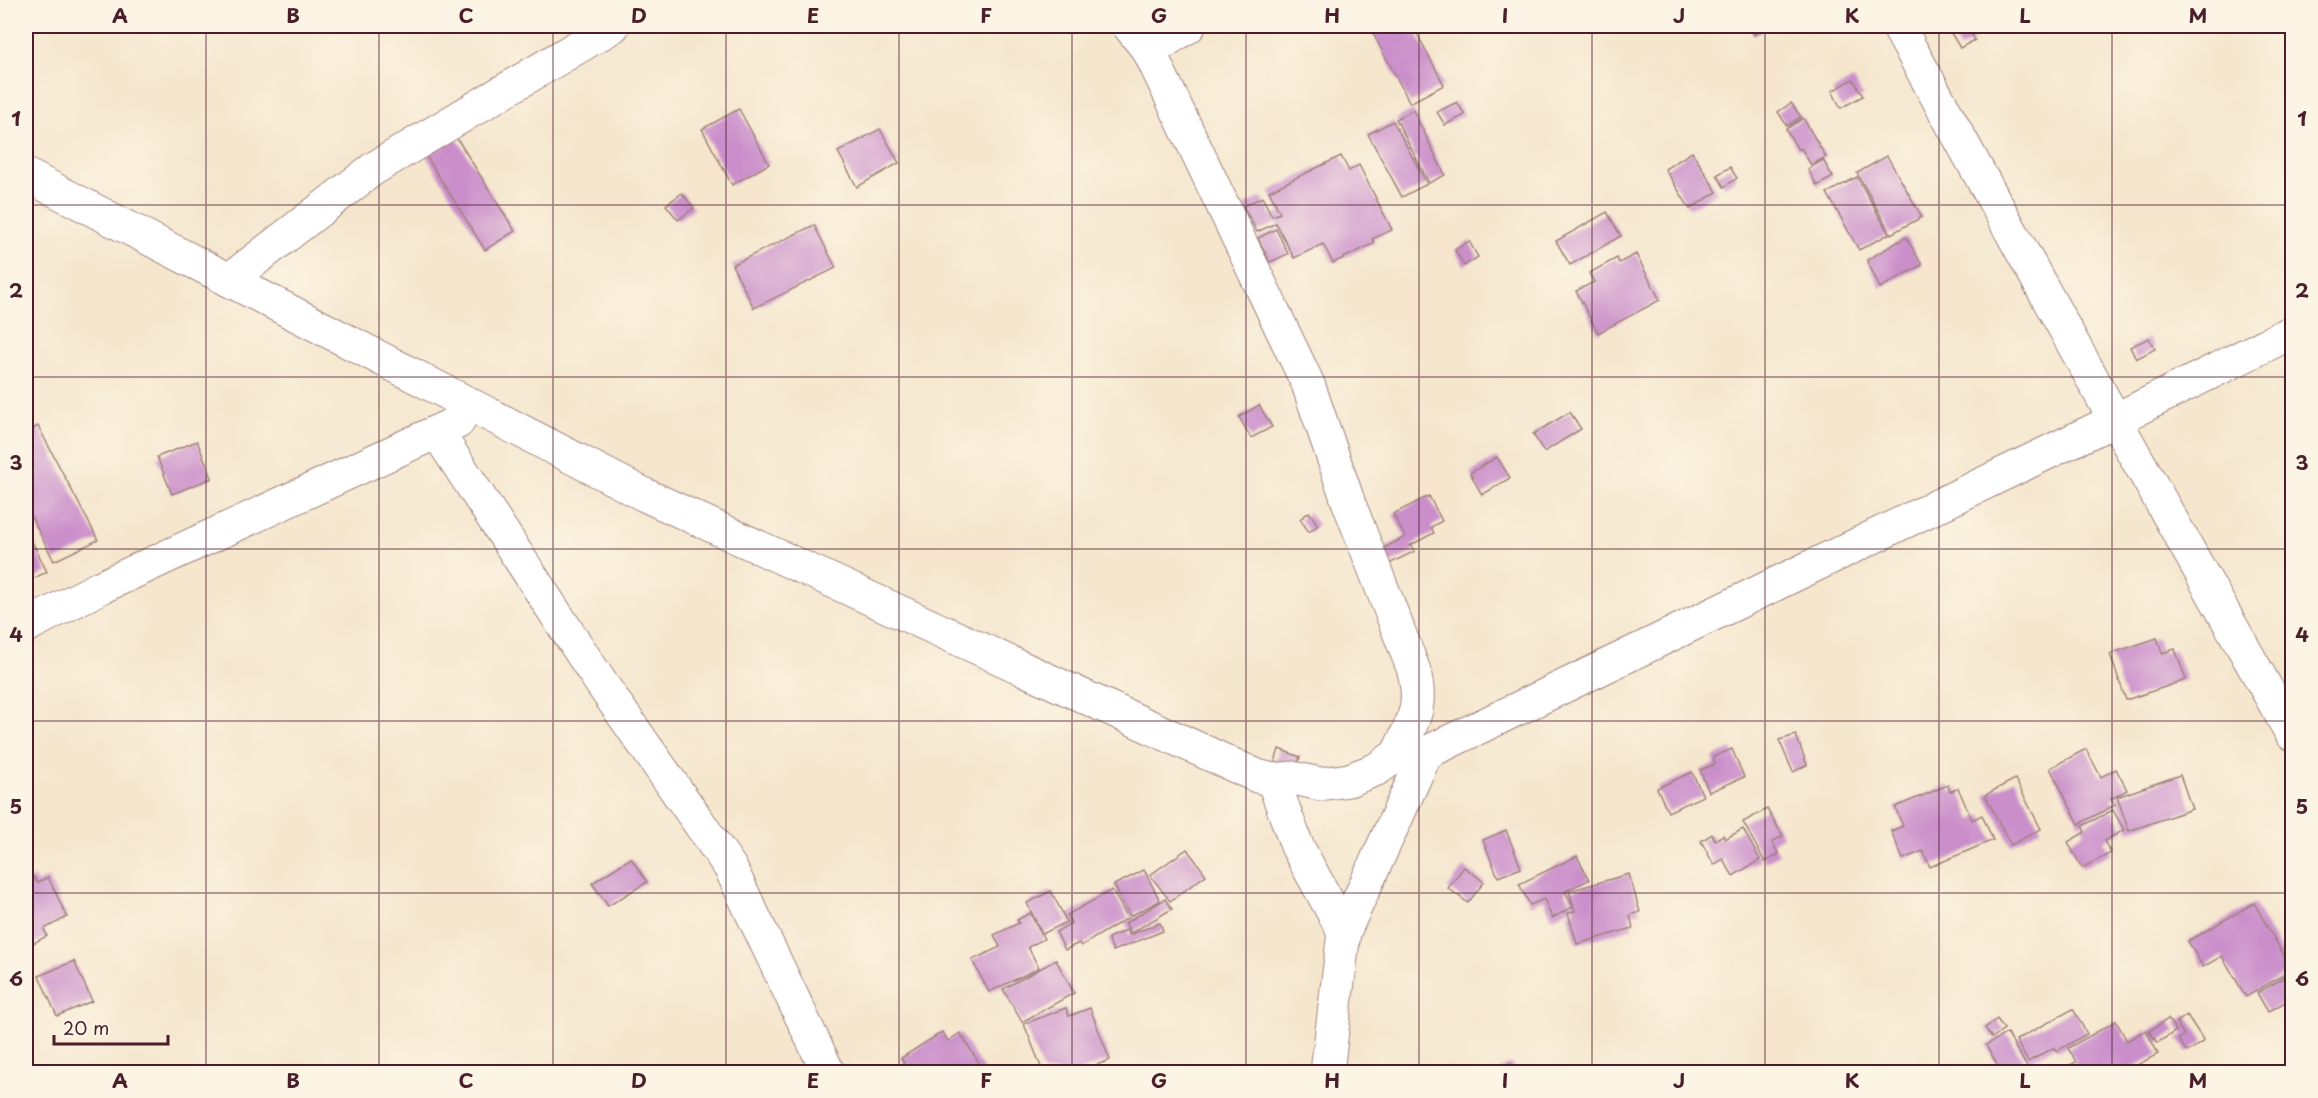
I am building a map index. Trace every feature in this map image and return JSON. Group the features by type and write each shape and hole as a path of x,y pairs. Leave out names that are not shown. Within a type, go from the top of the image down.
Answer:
{"street":[{"path":"229,280 373,169 613,26"},
{"path":"1129,26 1149,51 1308,384 1348,501 1413,668 1419,689 1411,754 1344,932 1327,1072"},
{"path":"1149,51 1189,26"},
{"path":"1898,26 2115,420 2292,734"},
{"path":"26,175 645,495 1257,776 1273,780 1293,778 1320,784 1349,780 1411,754 2115,420 2292,332"},
{"path":"26,626 109,583 481,410"},
{"path":"437,432 601,683 730,867 828,1072"},
{"path":"1273,780 1297,846 1344,932"}],"building":[{"path":"1369,26 1413,26 1444,85 1410,103"},
{"path":"1749,26 1771,26 1754,35"},
{"path":"1965,26 1973,26 1977,32 1972,35 1975,40 1960,48 1951,33"},
{"path":"1853,79 1863,96 1841,108 1832,91"},
{"path":"1457,102 1465,115 1445,125 1437,112"},
{"path":"1791,103 1801,117 1787,126 1778,112"},
{"path":"739,109 769,164 732,185 702,129"},
{"path":"1413,110 1445,175 1429,183 1396,119"},
{"path":"1803,118 1826,157 1811,165 1801,148 1798,150 1786,129"},
{"path":"1393,121 1427,184 1402,197 1368,134"},
{"path":"880,129 899,163 857,187 838,152"},
{"path":"453,132 515,231 485,250 423,151"},
{"path":"1692,152 1717,192 1690,209 1665,169"},
{"path":"1341,156 1349,171 1359,165 1392,230 1372,239 1375,243 1333,263 1323,244 1294,258 1276,223 1257,232 1243,206 1262,197 1272,216 1280,213 1269,191"},
{"path":"1887,156 1922,217 1891,234 1857,173"},
{"path":"1823,160 1833,177 1817,186 1808,169"},
{"path":"1730,167 1737,178 1724,187 1717,175"},
{"path":"1857,177 1889,234 1859,250 1827,193"},
{"path":"682,193 694,208 678,220 666,205"},
{"path":"1607,212 1621,236 1570,265 1556,241"},
{"path":"814,225 836,268 754,308 732,265"},
{"path":"1276,229 1288,254 1270,262 1258,238"},
{"path":"1906,237 1922,265 1880,288 1867,260"},
{"path":"1469,241 1478,257 1464,266 1455,250"},
{"path":"1636,254 1660,300 1598,333 1576,291 1594,282 1589,273 1617,258 1619,263"},
{"path":"2149,338 2155,349 2136,359 2130,347"},
{"path":"1259,405 1272,427 1251,438 1239,417"},
{"path":"1570,412 1581,429 1544,452 1533,434"},
{"path":"38,426 98,540 54,561 26,506 26,433"},
{"path":"197,441 212,478 172,494 157,457"},
{"path":"1497,457 1510,478 1482,495 1470,473"},
{"path":"1429,496 1442,521 1431,527 1434,533 1409,546 1412,546 1415,551 1385,566 1378,551 1405,537 1393,514"},
{"path":"1309,512 1318,525 1309,532 1300,519"},
{"path":"26,529 47,572 26,582"},
{"path":"2157,638 2162,653 2175,649 2186,680 2126,700 2110,654"},
{"path":"1796,735 1807,765 1793,772 1779,740"},
{"path":"1279,749 1300,757 1295,770 1275,762"},
{"path":"1732,749 1744,777 1709,792 1700,770 1715,764 1713,757"},
{"path":"2086,749 2101,777 2116,769 2127,790 2111,799 2115,805 2079,824 2050,768"},
{"path":"1692,772 1703,796 1668,812 1657,788"},
{"path":"2180,775 2192,809 2129,831 2117,797"},
{"path":"2015,779 2041,829 2011,845 1985,795"},
{"path":"1948,785 1950,792 1958,788 1972,820 1982,815 1993,840 1930,867 1923,851 1903,859 1891,831 1903,826 1895,807"},
{"path":"1767,809 1783,836 1772,842 1779,854 1765,862 1743,822"},
{"path":"2113,810 2124,830 2104,841 2111,853 2082,868 2068,842 2085,832 2082,826"},
{"path":"1743,829 1760,860 1733,876 1723,859 1714,865 1701,841 1712,834 1715,840 1723,835 1725,839"},
{"path":"1506,830 1521,868 1498,877 1483,840"},
{"path":"1187,849 1206,875 1170,901 1150,875"},
{"path":"1577,856 1589,880 1565,891 1573,907 1552,918 1544,899 1530,905 1519,884"},
{"path":"631,858 647,882 608,906 592,883"},
{"path":"1464,867 1484,882 1468,903 1448,888"},
{"path":"1144,870 1160,901 1130,916 1114,885"},
{"path":"1629,874 1640,912 1630,915 1633,928 1577,944 1568,913 1575,911 1569,891"},
{"path":"34,877 37,883 48,877 67,917 44,929 47,936 26,947 26,881"},
{"path":"1112,890 1128,918 1081,946 1079,943 1065,950 1056,932 1071,923 1067,915"},
{"path":"1051,891 1067,922 1042,934 1027,903"},
{"path":"1165,899 1172,909 1131,933 1125,923"},
{"path":"2254,903 2292,970 2246,997 2222,956 2203,967 2188,941"},
{"path":"1030,913 1044,939 1028,947 1039,968 989,992 972,960 1000,947 994,935 1019,923 1017,920"},
{"path":"1160,923 1163,931 1113,951 1108,938 1127,930 1129,935"},
{"path":"1056,960 1074,993 1022,1022 1003,989"},
{"path":"74,961 92,1001 57,1016 39,976"},
{"path":"2292,973 2292,998 2268,1012 2257,993"},
{"path":"1066,1008 1069,1016 1090,1008 1110,1060 1077,1072 1043,1072 1024,1024"},
{"path":"2073,1009 2087,1034 2057,1051 2055,1047 2028,1062 2016,1040"},
{"path":"2187,1015 2204,1041 2187,1052 2178,1039 2184,1035 2176,1023"},
{"path":"1997,1019 2004,1029 1992,1038 1985,1028"},
{"path":"2168,1019 2176,1031 2157,1043 2149,1031"},
{"path":"2116,1021 2127,1041 2146,1030 2158,1054 2124,1072 2057,1072 2076,1062 2068,1048"},
{"path":"942,1032 948,1041 960,1033 985,1072 889,1072 904,1063 901,1058"},
{"path":"2007,1033 2030,1072 2001,1072 1986,1045"},
{"path":"1510,1063 1517,1072 1497,1072"},
{"path":"441,1066 443,1072 418,1072"}]}
